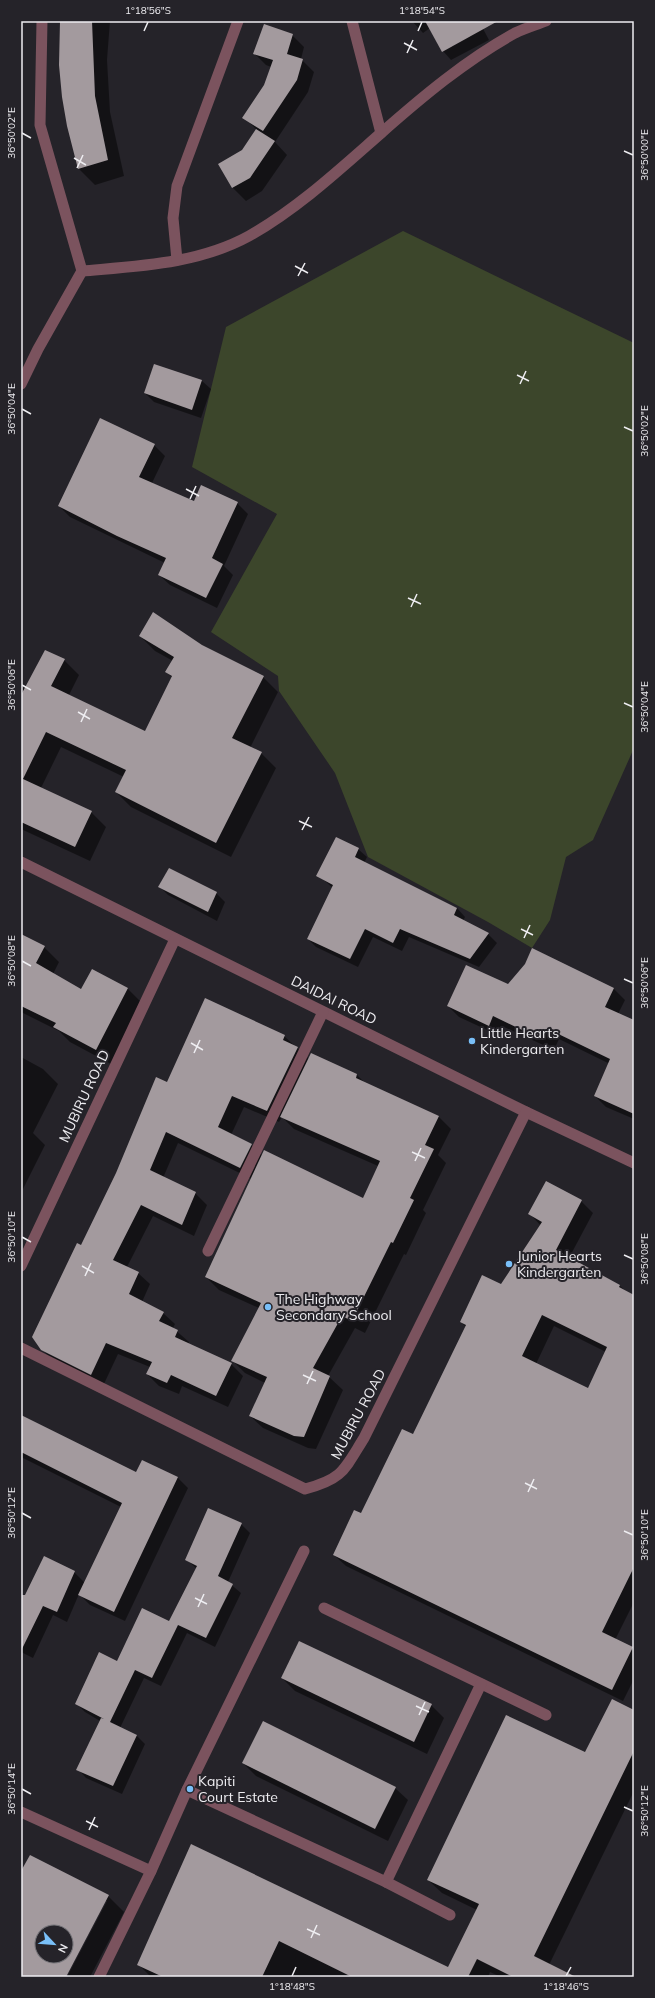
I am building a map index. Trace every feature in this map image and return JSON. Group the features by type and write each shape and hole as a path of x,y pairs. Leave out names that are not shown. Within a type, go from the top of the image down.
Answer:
{"street":[{"path":"21,384 38,349 82,271 40,125 42,21"},
{"path":"177,260 173,218 177,186 238,21"},
{"path":"352,21 381,133"},
{"path":"82,271 154,264 206,254 248,236 283,214 334,175 381,133 465,64 516,32 546,21"},
{"name":"DAIDAI ROAD","path":"21,862 526,1112 634,1163"},
{"name":"MUBIRU ROAD","path":"21,1266 175,939"},
{"path":"208,1251 323,1012"},
{"name":"MUBIRU ROAD","path":"21,1348 305,1489 326,1483 344,1471 364,1438 526,1112"},
{"path":"99,1977 151,1871 187,1790 304,1551"},
{"path":"324,1608 546,1715"},
{"path":"386,1882 481,1684"},
{"path":"187,1790 386,1882 450,1915"},
{"path":"21,1812 151,1871"}],"green space":[{"path":"403,231 634,343 634,748 593,840 566,857 550,920 532,948 488,922 368,857 335,773 279,691 278,676 211,632 277,514 192,467 226,327"}],"building":[{"path":"60,21 92,21 95,96 108,160 78,169 67,126 62,97 59,65"},
{"path":"425,21 498,21 442,52"},
{"path":"264,24 293,34 287,54 303,59 297,80 263,131 242,118 264,85 273,60 253,54"},
{"path":"256,129 275,141 250,178 232,188 218,164 242,150"},
{"path":"154,364 202,380 192,410 144,393"},
{"path":"100,418 155,444 139,477 194,501 201,485 238,502 212,558 223,564 206,598 158,575 166,558 117,536 58,506"},
{"path":"153,612 202,645 264,676 232,738 262,752 216,843 115,792 126,770 46,732 23,779 92,811 75,847 21,822 21,695 45,650 65,659 51,686 145,731 172,676 165,672 174,657 139,636"},
{"path":"336,837 359,848 355,857 457,908 454,915 489,933 470,959 400,929 393,943 365,929 350,959 307,939 333,885 316,876"},
{"path":"169,868 217,892 208,912 158,887"},
{"path":"21,934 45,946 36,963 81,989 92,969 128,988 96,1050 53,1027 56,1023 21,1006"},
{"path":"532,948 614,988 605,1007 634,1020 634,1114 594,1096 610,1059 548,1029 543,1040 493,1016 489,1026 447,1006 466,965 508,984 525,964"},
{"path":"205,998 285,1035 283,1040 298,1047 267,1111 232,1096 218,1127 252,1144 240,1168 166,1132 150,1170 196,1192 182,1225 141,1205 113,1260 139,1272 129,1294 164,1312 159,1321 178,1330 175,1337 232,1363 216,1396 171,1375 167,1383 146,1374 152,1362 106,1343 91,1375 41,1350 32,1337 77,1243 81,1245 116,1173 156,1077 167,1082"},
{"path":"311,1053 357,1074 356,1078 439,1116 425,1145 434,1149 410,1198 414,1200 393,1243 391,1242 352,1321 342,1316 313,1368 330,1376 304,1437 294,1436 249,1416 267,1377 231,1361 261,1303 205,1277 264,1150 363,1198 380,1161 280,1117"},
{"path":"546,1181 582,1200 556,1250 620,1285 619,1287 634,1295 634,1567 602,1632 633,1647 612,1690 333,1555 354,1510 361,1513 402,1429 413,1434 466,1325 460,1322 482,1275 501,1284 542,1222 528,1214","holes":["542,1315 607,1347 588,1388 522,1356"]},
{"path":"21,1415 136,1472 142,1460 178,1477 114,1612 78,1595 122,1503 21,1452"},
{"path":"208,1508 242,1523 218,1576 233,1584 206,1638 178,1625 152,1678 135,1670 110,1722 137,1735 113,1786 76,1770 101,1718 104,1719 75,1704 99,1652 117,1661 142,1608 169,1621 197,1566 185,1560"},
{"path":"44,1556 75,1571 57,1612 43,1606 21,1651 21,1595 25,1595"},
{"path":"299,1641 432,1704 414,1742 281,1678"},
{"path":"612,1699 634,1710 634,1751 534,1956 576,1977 513,1977 477,1959 468,1977 352,1977 279,1941 262,1977 163,1977 137,1965 191,1844 448,1967 479,1904 427,1880 506,1715 585,1752"},
{"path":"263,1721 396,1787 375,1829 242,1763"},
{"path":"30,1855 109,1895 74,1962 74,1924 34,1924 34,1964 73,1964 66,1977 21,1977 21,1871"}],"place":[{"name":"Little Hearts Kindergarten","path":"472,1041"},
{"name":"Junior Hearts Kindergarten","path":"509,1264"},
{"name":"The Highway Secondary School","path":"268,1307"},
{"name":"Kapiti Court Estate","path":"190,1789"}]}
